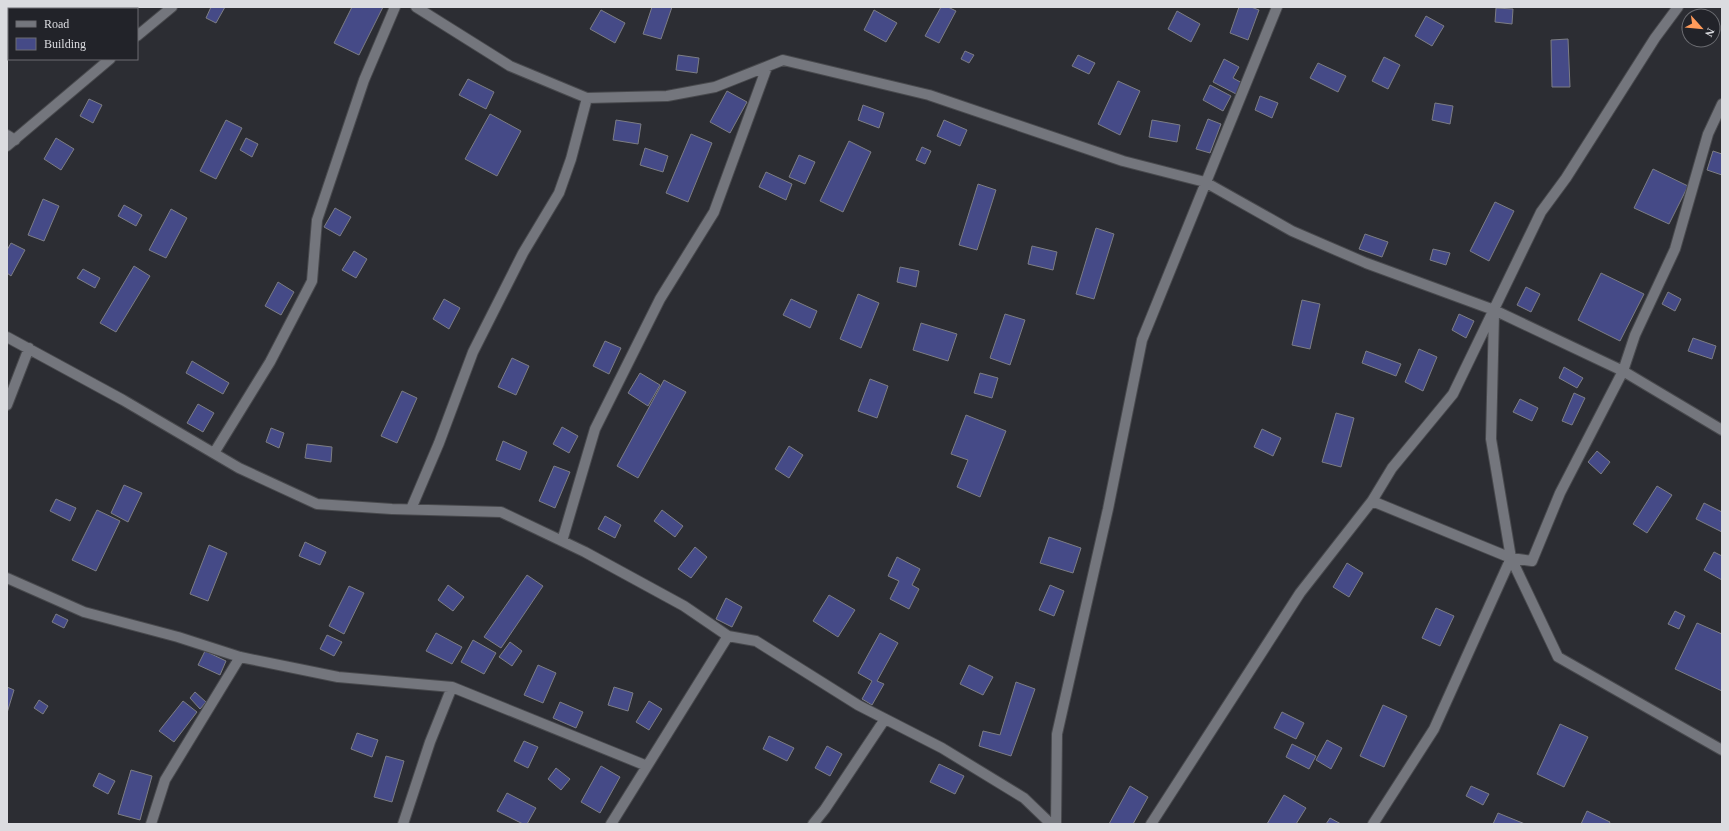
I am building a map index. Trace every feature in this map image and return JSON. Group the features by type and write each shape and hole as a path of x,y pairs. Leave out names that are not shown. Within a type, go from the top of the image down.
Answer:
{"street":[{"path":"138,35 172,7"},
{"path":"214,453 270,362 312,281 317,220 364,80 395,7"},
{"path":"416,7 510,66 586,98 667,96 714,87 783,60 930,95 1123,161 1205,182 1292,231 1366,263 1494,310 1623,371 1722,430"},
{"path":"1056,824 1057,734 1108,509 1142,340 1205,182 1278,7"},
{"path":"1151,824 1300,593 1372,501 1392,468 1453,394 1542,212 1566,178 1655,38 1678,7"},
{"path":"10,140 109,60"},
{"path":"562,541 595,429 660,299 714,212 767,67"},
{"path":"411,509 439,443 473,352 523,253 559,193 571,159 586,98"},
{"path":"1372,501 1510,558 1532,561 1560,493 1623,371 1635,335 1675,249 1708,134 1722,104"},
{"path":"1494,310 1491,439 1510,558 1558,657 1722,750"},
{"path":"7,337 29,348 239,468 317,504 500,512 585,552 684,606 728,636 756,641 858,705 942,748 1024,798 1051,824"},
{"path":"7,405 29,348"},
{"path":"1373,824 1434,729 1510,558"},
{"path":"7,578 84,612 178,637 240,657 338,677 452,687 648,766"},
{"path":"611,824 728,636"},
{"path":"151,824 165,780 240,657"},
{"path":"403,824 430,742 452,687"},
{"path":"813,824 825,809 885,718"}],"building":[{"path":"211,7 225,7 216,23 206,18"},
{"path":"352,7 383,7 359,55 334,43"},
{"path":"652,7 672,7 661,39 643,34"},
{"path":"941,7 948,7 956,11 939,43 925,36"},
{"path":"1239,7 1251,7 1259,10 1248,40 1230,33"},
{"path":"1496,8 1513,9 1512,24 1495,22"},
{"path":"601,10 625,23 615,43 590,29"},
{"path":"874,10 897,23 886,42 864,30"},
{"path":"1177,11 1200,24 1191,42 1168,29"},
{"path":"1426,16 1444,26 1432,46 1415,36"},
{"path":"1568,39 1570,87 1552,87 1551,40"},
{"path":"965,51 974,55 969,63 961,59"},
{"path":"678,55 699,58 697,73 676,70"},
{"path":"1078,55 1095,63 1089,74 1072,66"},
{"path":"1384,57 1400,65 1388,89 1372,81"},
{"path":"1224,59 1239,67 1233,78 1244,84 1238,95 1213,82"},
{"path":"1318,63 1346,76 1338,92 1310,78"},
{"path":"468,79 494,92 486,109 459,95"},
{"path":"1118,81 1140,91 1120,135 1098,124"},
{"path":"1210,85 1231,96 1223,111 1203,100"},
{"path":"727,91 747,102 730,133 710,122"},
{"path":"1260,96 1278,103 1272,118 1255,110"},
{"path":"89,99 102,105 93,123 80,116"},
{"path":"1435,103 1453,106 1450,124 1432,120"},
{"path":"863,105 884,113 879,128 858,120"},
{"path":"490,114 521,131 497,176 465,159"},
{"path":"1208,119 1221,124 1210,153 1196,149"},
{"path":"226,120 242,128 216,179 200,171"},
{"path":"616,120 641,124 638,144 613,140"},
{"path":"944,120 967,130 960,146 937,136"},
{"path":"1152,120 1180,125 1177,142 1149,137"},
{"path":"691,134 712,143 688,202 666,193"},
{"path":"56,138 74,149 61,170 44,159"},
{"path":"246,138 258,144 252,157 240,150"},
{"path":"849,141 871,152 843,212 820,201"},
{"path":"922,147 931,151 925,164 916,160"},
{"path":"645,148 668,156 663,172 640,165"},
{"path":"1713,151 1722,154 1722,175 1707,170"},
{"path":"799,155 815,162 805,184 789,177"},
{"path":"1653,169 1688,186 1669,224 1634,208"},
{"path":"766,172 792,184 786,200 759,187"},
{"path":"978,184 996,190 977,250 959,245"},
{"path":"43,199 59,206 44,241 28,235"},
{"path":"1495,202 1514,211 1489,261 1470,251"},
{"path":"124,205 142,215 136,226 118,216"},
{"path":"335,208 351,217 340,236 324,227"},
{"path":"171,209 187,218 166,258 149,250"},
{"path":"1096,228 1114,234 1094,299 1076,294"},
{"path":"1365,234 1388,242 1382,257 1359,249"},
{"path":"11,243 25,250 11,276 7,273 7,250"},
{"path":"1032,246 1057,252 1053,270 1028,264"},
{"path":"1433,249 1450,253 1446,265 1430,260"},
{"path":"354,251 367,259 356,278 342,270"},
{"path":"134,266 150,276 116,332 100,323"},
{"path":"900,267 919,271 916,287 897,282"},
{"path":"83,269 100,278 95,288 77,278"},
{"path":"1601,273 1644,294 1620,341 1578,320"},
{"path":"278,282 294,292 281,315 265,306"},
{"path":"1526,287 1540,294 1531,312 1517,305"},
{"path":"1668,292 1681,299 1675,311 1662,304"},
{"path":"858,294 879,303 861,348 840,339"},
{"path":"444,299 460,308 449,329 433,319"},
{"path":"791,299 817,311 810,328 783,315"},
{"path":"1302,300 1320,304 1310,349 1292,345"},
{"path":"1005,314 1025,320 1010,365 990,358"},
{"path":"1459,314 1474,321 1466,338 1452,330"},
{"path":"921,323 957,334 948,361 913,350"},
{"path":"1693,338 1716,346 1712,359 1688,351"},
{"path":"605,341 621,348 609,374 593,366"},
{"path":"1419,349 1437,357 1423,391 1405,382"},
{"path":"1366,351 1401,364 1396,376 1362,363"},
{"path":"512,358 529,366 516,395 498,387"},
{"path":"192,361 229,383 223,394 186,373"},
{"path":"1564,367 1583,378 1577,388 1559,378"},
{"path":"640,373 660,385 648,406 628,393"},
{"path":"980,373 998,378 992,398 974,393"},
{"path":"870,379 888,386 877,418 858,411"},
{"path":"664,380 686,392 638,478 617,466"},
{"path":"402,391 417,398 397,443 381,436"},
{"path":"1574,393 1585,398 1572,425 1562,421"},
{"path":"1520,399 1538,408 1532,421 1513,412"},
{"path":"198,404 214,413 203,432 187,423"},
{"path":"1336,413 1354,418 1341,467 1322,462"},
{"path":"966,415 1006,431 980,497 957,487 968,460 951,454"},
{"path":"562,427 578,436 569,453 553,444"},
{"path":"271,428 284,433 279,448 266,442"},
{"path":"1262,429 1281,438 1273,456 1254,447"},
{"path":"503,441 527,452 520,470 496,460"},
{"path":"307,444 332,447 331,462 305,458"},
{"path":"789,446 803,455 789,478 775,469"},
{"path":"1597,451 1610,462 1601,474 1588,462"},
{"path":"554,466 570,472 555,508 539,501"},
{"path":"124,485 142,493 128,522 111,513"},
{"path":"1657,486 1672,495 1647,533 1633,524"},
{"path":"56,499 76,508 70,521 50,511"},
{"path":"1704,503 1722,512 1722,532 1696,519"},
{"path":"97,510 120,521 96,571 72,560"},
{"path":"662,510 683,526 675,537 654,521"},
{"path":"605,516 621,525 615,538 598,529"},
{"path":"1049,537 1081,548 1073,573 1040,563"},
{"path":"305,542 326,552 320,565 299,556"},
{"path":"209,545 227,553 208,601 190,594"},
{"path":"695,547 707,557 691,578 678,569"},
{"path":"1714,552 1722,556 1722,580 1704,570"},
{"path":"897,557 920,569 912,585 919,589 909,609 890,599 899,581 888,576"},
{"path":"1347,563 1363,573 1349,597 1333,587"},
{"path":"527,575 543,586 501,648 484,637"},
{"path":"448,585 464,597 453,611 438,600"},
{"path":"1050,585 1064,591 1054,616 1039,610"},
{"path":"349,586 364,593 344,634 329,626"},
{"path":"829,595 855,610 838,637 813,621"},
{"path":"726,598 742,607 732,627 716,619"},
{"path":"1436,608 1454,616 1440,646 1422,638"},
{"path":"1675,611 1685,616 1679,629 1668,624"},
{"path":"56,614 68,620 64,628 52,622"},
{"path":"1697,623 1722,634 1722,691 1675,669"},
{"path":"436,633 462,647 452,664 426,651"},
{"path":"880,633 898,643 877,681 884,684 872,705 862,699 872,681 858,673"},
{"path":"327,635 342,642 334,656 320,649"},
{"path":"473,640 496,653 484,674 461,662"},
{"path":"510,642 522,651 512,666 499,657"},
{"path":"205,651 226,661 220,675 198,665"},
{"path":"538,665 556,673 543,703 524,695"},
{"path":"969,665 993,677 983,695 960,684"},
{"path":"1016,682 1035,689 1011,756 979,746 983,731 1000,735"},
{"path":"7,687 14,690 7,713"},
{"path":"614,687 633,693 628,711 608,705"},
{"path":"195,692 206,702 200,709 190,698"},
{"path":"39,700 48,706 43,714 34,708"},
{"path":"183,701 197,712 174,742 159,731"},
{"path":"649,701 662,709 649,730 636,722"},
{"path":"560,702 583,712 576,728 553,718"},
{"path":"1383,705 1407,716 1384,767 1360,756"},
{"path":"1282,712 1304,723 1296,739 1274,728"},
{"path":"1560,724 1588,737 1564,787 1537,774"},
{"path":"357,733 378,740 372,757 351,749"},
{"path":"769,736 794,748 787,761 763,749"},
{"path":"1327,740 1342,748 1331,769 1316,760"},
{"path":"524,741 538,747 528,768 514,761"},
{"path":"1292,744 1316,756 1309,769 1286,757"},
{"path":"827,746 842,754 830,776 815,768"},
{"path":"386,756 404,761 392,802 374,797"},
{"path":"939,764 964,776 955,794 930,782"},
{"path":"601,766 620,777 600,813 581,802"},
{"path":"556,768 570,779 561,790 548,779"},
{"path":"131,770 152,776 140,820 118,814"},
{"path":"99,773 115,781 108,794 93,786"},
{"path":"1130,786 1148,797 1133,824 1109,824"},
{"path":"1471,786 1489,794 1483,805 1466,796"},
{"path":"507,793 536,808 527,824 523,824 497,811"},
{"path":"1284,795 1306,808 1296,824 1267,824"},
{"path":"1587,811 1610,822 1609,824 1581,824"},
{"path":"1498,813 1525,824 1493,824"},
{"path":"1330,818 1341,824 1326,824"}]}
